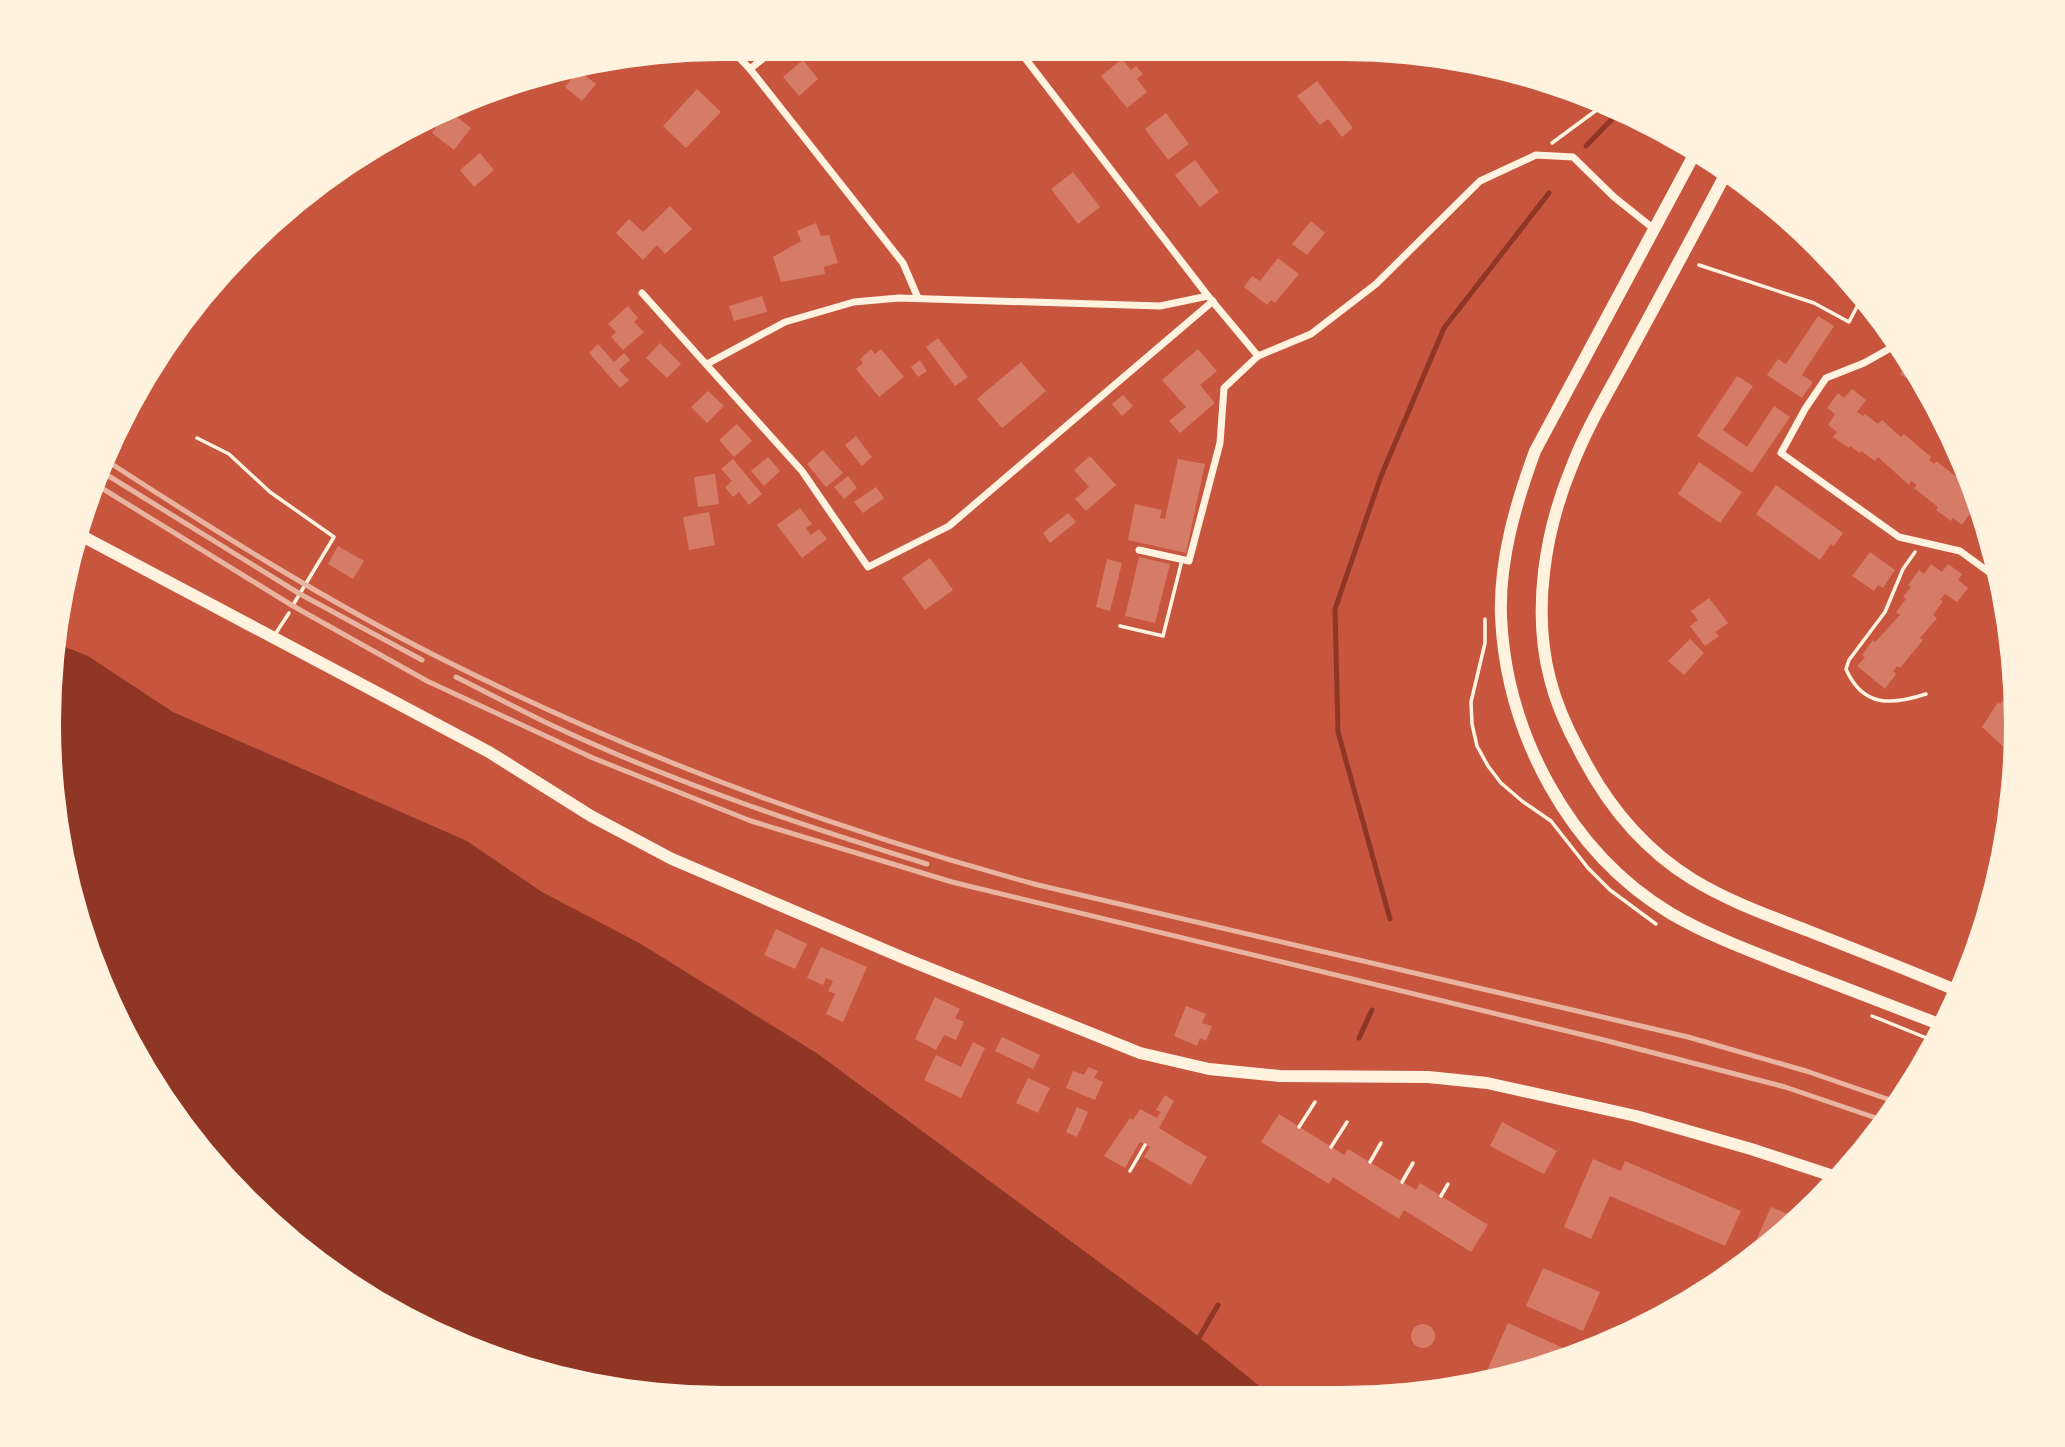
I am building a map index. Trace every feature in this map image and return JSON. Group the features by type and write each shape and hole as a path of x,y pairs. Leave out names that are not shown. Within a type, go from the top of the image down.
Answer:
{"main road":[{"path":"1691,161 1535,451 1522,487 1508,538 1501,616 1507,672 1518,713 1534,755 1562,804 1603,859 1636,890 1670,913 1709,933 1932,1021"},
{"path":"1721,182 1594,419 1572,464 1552,522 1543,590 1542,625 1550,679 1570,733 1589,770 1632,830 1660,856 1690,878 1744,906 1949,986"},
{"path":"88,539 489,752 591,816 672,859 906,959 1140,1053 1209,1069 1280,1076 1428,1077 1487,1083 1636,1116 1826,1174"}],"street":[{"path":"742,61 903,263 918,298"},
{"path":"750,69 760,61"},
{"path":"1027,61 1258,356"},
{"path":"1139,550 1189,561 1220,443 1224,388 1258,356 1311,334 1376,284 1479,181 1536,155 1573,158 1614,197 1654,229"},
{"path":"642,293 802,471 868,567 949,526 1210,298"},
{"path":"707,364 785,322 854,302 918,298 1160,306 1210,298"},
{"path":"1888,350 1864,363 1826,378 1781,453 1899,537 1960,551 1985,569"}],"lane":[{"path":"1120,626 1163,636 1182,560"},
{"path":"273,638 289,613"}],"path":[{"path":"1536,155 1594,112"},
{"path":"1699,265 1814,303 1849,322 1857,308"},
{"path":"197,438 229,454 270,492 334,537 289,613"},
{"path":"1922,542 1903,569 1885,612 1849,660 1846,669 1854,685 1881,702 1901,702 1926,694"},
{"path":"1485,618 1485,643 1471,702 1477,746 1488,766 1522,801 1551,821 1588,868 1610,890 1657,924"},
{"path":"1864,1013 1924,1037"},
{"path":"1299,1127 1315,1102"},
{"path":"1331,1147 1347,1122"},
{"path":"1370,1162 1381,1143"},
{"path":"1130,1171 1145,1145"},
{"path":"1402,1182 1413,1163"},
{"path":"1441,1196 1448,1184"}],"shaded area":[{"path":"66,647 88,656 173,712 467,841 542,892 641,944 818,1054 1184,1325 1259,1386 724,1386 637,1380 594,1373 511,1351 470,1335 392,1297 320,1249 255,1192 198,1127 150,1055 130,1016 96,936 74,853 67,810 61,724"}],"building":[{"path":"804,61 818,79 799,96 783,77"},
{"path":"1120,61 1124,61 1131,70 1136,66 1143,74 1137,79 1147,92 1127,108 1101,76"},
{"path":"586,76 596,84 582,101 565,87 571,80"},
{"path":"1317,81 1353,128 1342,137 1328,119 1320,125 1297,96"},
{"path":"697,89 721,112 686,148 663,126"},
{"path":"1166,113 1189,144 1168,160 1145,129"},
{"path":"458,118 471,128 454,150 432,133 435,128"},
{"path":"480,153 494,170 474,187 460,170"},
{"path":"1195,160 1219,192 1200,207 1175,175"},
{"path":"1073,172 1100,207 1078,224 1051,189"},
{"path":"670,206 692,229 665,254 657,245 643,260 616,233 629,219 643,232"},
{"path":"1311,221 1325,233 1307,255 1292,244"},
{"path":"816,223 821,236 829,235 838,263 824,267 825,274 781,282 773,257 801,241 797,231"},
{"path":"1278,258 1299,274 1275,303 1271,300 1267,305 1244,287 1252,276 1260,281"},
{"path":"762,296 767,312 734,321 729,306"},
{"path":"628,306 638,318 634,322 644,332 623,350 611,337 616,332 608,324"},
{"path":"1818,316 1834,326 1802,375 1813,382 1802,398 1767,375 1778,359 1786,364"},
{"path":"938,338 968,377 955,386 926,347"},
{"path":"660,343 681,364 667,378 646,358"},
{"path":"598,344 614,362 624,353 630,360 619,370 629,380 620,388 589,353"},
{"path":"871,349 875,354 881,349 904,377 879,397 856,369 863,363 860,359"},
{"path":"1198,349 1217,371 1200,385 1215,403 1180,433 1169,421 1186,407 1162,380"},
{"path":"920,360 927,371 918,377 911,367"},
{"path":"1021,362 1046,391 1002,428 977,399"},
{"path":"1737,376 1753,386 1723,430 1747,447 1774,406 1790,417 1752,473 1697,436"},
{"path":"1852,389 1866,400 1857,412 1863,416 1865,414 1878,424 1882,420 1901,437 1904,434 1931,457 1929,460 1934,464 1936,461 1955,476 1970,514 1962,525 1936,510 1938,507 1914,488 1917,485 1911,481 1909,485 1878,457 1875,461 1833,437 1837,432 1828,425 1835,414 1827,408 1838,393 1844,398"},
{"path":"708,391 724,406 707,423 691,407"},
{"path":"1123,395 1133,406 1122,416 1112,404"},
{"path":"737,424 752,441 734,457 719,440"},
{"path":"856,436 872,457 862,466 845,445"},
{"path":"823,450 843,473 826,487 807,464"},
{"path":"1090,456 1116,485 1086,511 1075,499 1089,487 1074,470"},
{"path":"768,457 780,471 764,486 751,471"},
{"path":"733,459 762,494 749,505 739,492 733,497 725,487 732,481 721,469"},
{"path":"1178,459 1205,464 1186,553 1128,540 1135,504 1162,510 1160,518 1165,519"},
{"path":"1699,462 1742,492 1720,523 1678,494"},
{"path":"715,474 719,504 698,507 694,477"},
{"path":"848,476 857,488 844,499 834,487"},
{"path":"1776,485 1843,533 1820,560 1756,514"},
{"path":"876,487 884,498 863,513 854,502"},
{"path":"800,508 812,524 806,528 811,535 819,529 827,539 802,558 777,525"},
{"path":"709,512 715,545 689,550 683,517"},
{"path":"1068,513 1076,522 1050,543 1043,533"},
{"path":"338,546 364,561 353,579 328,564"},
{"path":"1870,552 1895,570 1883,588 1878,585 1874,591 1852,576"},
{"path":"1139,557 1170,564 1155,623 1125,616"},
{"path":"930,558 953,590 925,610 902,578"},
{"path":"1107,559 1122,563 1110,611 1096,607"},
{"path":"1931,564 1942,572 1948,564 1962,574 1958,580 1968,588 1957,602 1945,594 1940,600 1943,601 1933,615 1937,618 1900,668 1897,666 1893,671 1896,674 1885,689 1857,666 1873,640 1875,642 1900,615 1896,612 1906,599 1903,597 1911,587 1908,585 1919,570 1924,574"},
{"path":"1709,598 1728,623 1715,632 1719,636 1705,646 1690,626 1698,620 1691,611"},
{"path":"1690,639 1704,653 1684,675 1668,661"},
{"path":"2003,701 2003,746 1982,727 1998,702 2000,704"},
{"path":"776,929 807,944 795,969 764,955"},
{"path":"821,947 867,967 843,1022 826,1014 835,994 828,991 833,981 826,978 823,985 807,978"},
{"path":"935,997 960,1009 955,1018 964,1022 956,1040 944,1035 936,1050 915,1039"},
{"path":"1186,1006 1206,1014 1202,1023 1212,1026 1206,1041 1200,1038 1197,1046 1174,1036"},
{"path":"1002,1037 1040,1055 1033,1069 995,1051"},
{"path":"973,1042 985,1048 961,1098 924,1080 936,1055 961,1067"},
{"path":"1088,1067 1098,1071 1094,1078 1103,1082 1095,1100 1066,1088 1073,1071 1084,1075"},
{"path":"1028,1078 1050,1088 1038,1113 1016,1103"},
{"path":"1165,1095 1174,1101 1159,1128 1207,1157 1191,1185 1144,1157 1150,1147 1140,1142 1125,1168 1104,1156 1130,1118 1133,1120 1140,1109 1157,1118 1161,1112 1156,1110"},
{"path":"1077,1107 1088,1112 1077,1137 1066,1132"},
{"path":"1279,1114 1344,1155 1348,1149 1416,1190 1420,1183 1488,1225 1471,1252 1404,1210 1399,1219 1333,1177 1329,1184 1261,1142"},
{"path":"1502,1122 1557,1151 1544,1174 1490,1146"},
{"path":"1593,1159 1621,1171 1625,1161 1741,1211 1725,1246 1610,1196 1591,1239 1564,1227"},
{"path":"1771,1207 1786,1213 1778,1221 1757,1239"},
{"path":"1543,1268 1600,1292 1583,1331 1526,1306"},
{"path":"1508,1323 1563,1348 1513,1363 1488,1369"},
{"path":"1423,1324 1431,1328 1435,1336 1431,1344 1423,1348 1415,1344 1411,1336 1415,1328"}],"waterway":[{"path":"1586,146 1612,120"},
{"path":"1390,919 1338,732 1335,609 1381,476 1444,328 1549,193"},
{"path":"1359,1038 1372,1010"},
{"path":"1197,1341 1218,1305"}],"railway":[{"path":"114,465 309,587 436,656 582,725 807,814 1038,885 1688,1037 1806,1071 1887,1099"},
{"path":"109,476 300,594 422,660"},
{"path":"104,490 293,606 427,681 593,758 751,821 952,882 1600,1039 1785,1087 1874,1117"},
{"path":"456,677 547,723 687,783 927,864"}]}
